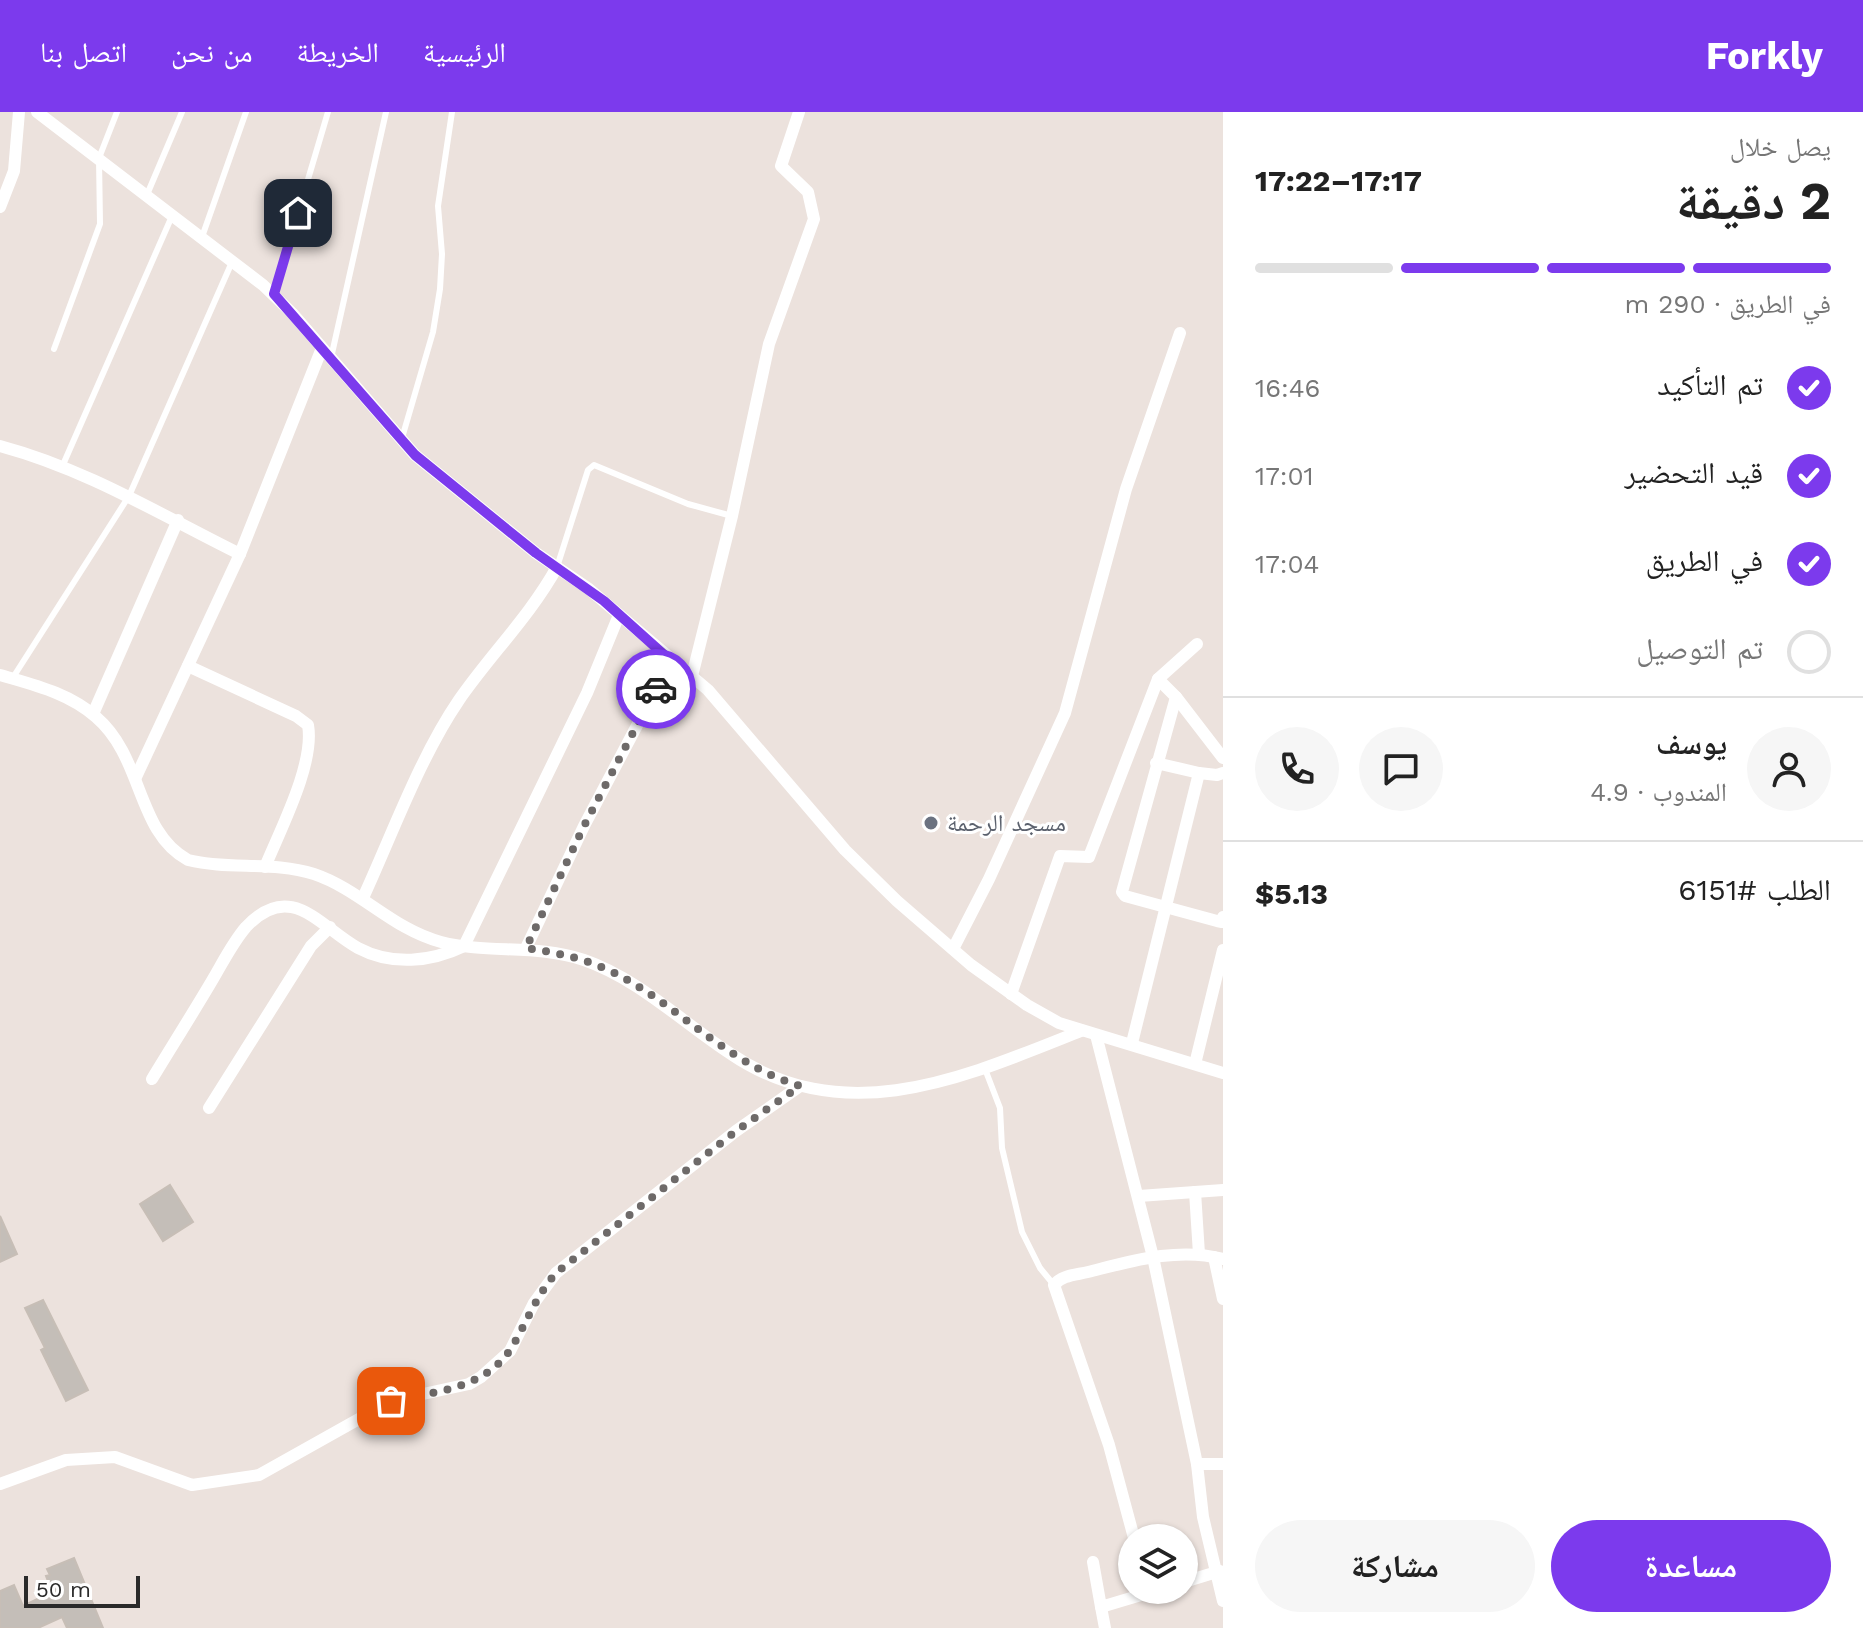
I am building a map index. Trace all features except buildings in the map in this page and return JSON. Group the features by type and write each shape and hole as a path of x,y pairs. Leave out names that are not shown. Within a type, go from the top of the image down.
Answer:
{"street":[{"path":"0,207 14,171 19,112"},
{"path":"37,112 274,294 402,441 429,467 692,676 723,705 845,850 953,949 1043,1015 1081,1031 1132,1043 1223,1073"},
{"path":"55,125 60,112"},
{"path":"692,676 732,516 769,344 814,219 808,192 781,166 799,112"},
{"path":"953,949 989,879 1065,713 1126,489 1180,333"},
{"path":"136,777 240,554 322,348"},
{"path":"0,446 62,467 129,496 240,554"},
{"path":"93,714 178,520"},
{"path":"363,898 441,730 458,701 539,597 557,567"},
{"path":"152,1079 239,936 254,920 274,910 296,907 314,915 358,948 404,959 435,958 464,946 587,693 619,615"},
{"path":"1011,994 1060,856 1089,857 1158,679 1197,644"},
{"path":"526,948 584,826 671,661"},
{"path":"188,666 296,716 308,725 309,738 301,772 265,867"},
{"path":"6,677 59,694 93,714 116,738 136,777 157,833 176,853 202,864 265,867 315,875 363,898 409,931 427,938 464,946 526,948 566,955 605,969 733,1056 765,1073 800,1086 853,1093 933,1085 985,1069 1081,1031"},
{"path":"1158,679 1176,697 1223,758"},
{"path":"1176,697 1122,892 1125,896 1164,908 1223,921"},
{"path":"1156,763 1199,773 1223,773"},
{"path":"1132,1043 1199,773"},
{"path":"209,1108 311,946 330,927"},
{"path":"1195,1064 1223,950"},
{"path":"1096,1035 1153,1257 1197,1464 1203,1517 1219,1572 1223,1601"},
{"path":"0,1484 66,1460 115,1457 192,1485 259,1475 391,1401 469,1384 510,1351 534,1303 556,1273 736,1131 800,1086"},
{"path":"1139,1196 1223,1190"},
{"path":"1195,1192 1199,1254"},
{"path":"1130,1524 1109,1445 1054,1285 1067,1277 1153,1257 1199,1254 1219,1258 1223,1299"},
{"path":"1197,1464 1223,1464"},
{"path":"1093,1562 1105,1628"},
{"path":"1198,1578 1219,1572"},
{"path":"1101,1607 1118,1602"}],"lane":[{"path":"54,349 100,224 99,158 117,112"},
{"path":"146,197 182,112"},
{"path":"202,239 246,112"},
{"path":"274,294 328,112"},
{"path":"331,359 386,112"},
{"path":"402,441 433,332 440,289 442,254 438,206 452,112"},
{"path":"62,467 172,216"},
{"path":"6,677 129,496 232,262"},
{"path":"557,567 586,476 594,465 688,504 732,516"},
{"path":"985,1069 1000,1108 1002,1148 1022,1232 1040,1268 1054,1285"}],"way so far":[{"path":"391,1401 469,1384 481,1377 510,1351 534,1303 556,1273 736,1131 800,1086 765,1073 733,1056 623,978 586,961 526,948 600,794 656,689"}],"place":[{"name":"مسجد الرحمة","path":"931,823"}],"route":[{"path":"298,213 274,294 415,455 536,553 604,601 671,661 656,689"}]}
